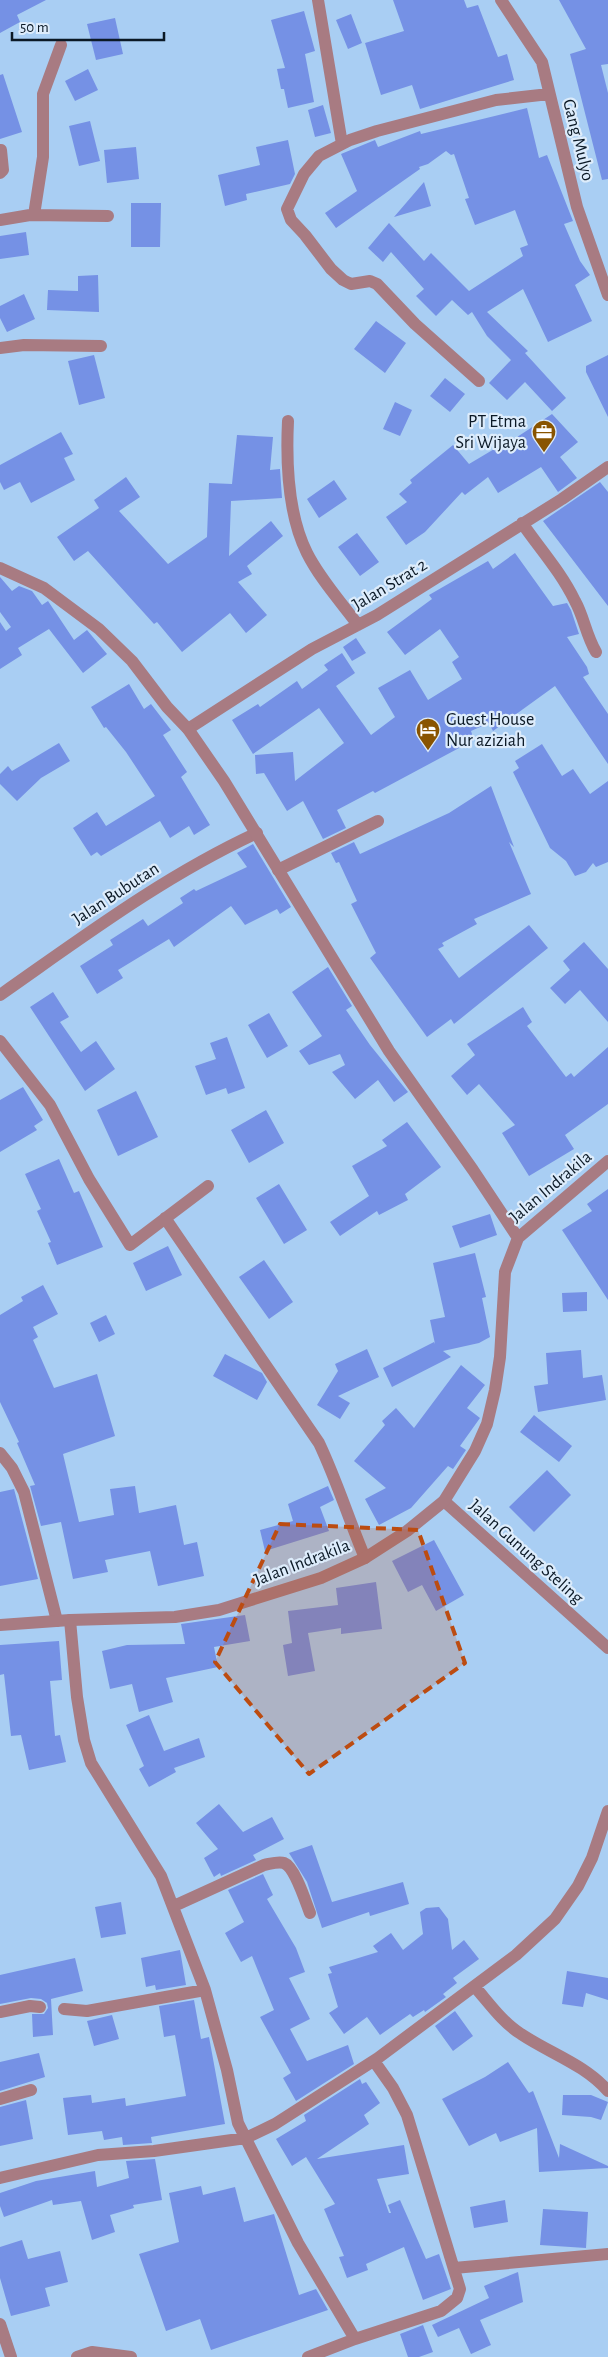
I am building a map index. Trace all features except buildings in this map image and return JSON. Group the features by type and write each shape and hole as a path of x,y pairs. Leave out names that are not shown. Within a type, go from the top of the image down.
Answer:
{"street":[{"path":"318,0 342,144"},
{"name":"Gang Mulyo","path":"501,0 542,62 576,207 608,296"},
{"path":"34,215 43,157 44,94 61,45"},
{"path":"479,381 415,324 377,284 370,281 351,284 336,274 287,214 286,209 304,174 320,156 342,144 377,131 496,100 549,94"},
{"path":"0,173 3,170 1,150"},
{"path":"0,220 34,215 108,216"},
{"path":"0,348 24,345 101,346"},
{"path":"288,421 287,480 300,535 306,551 317,570 358,625"},
{"name":"Jalan Strat 2","path":"188,729 274,672 385,610 562,499 608,467"},
{"path":"522,523 558,570 575,600 588,639 596,652"},
{"path":"0,568 44,588 99,629 132,660 167,707 188,729 257,833 389,1052 473,1170 518,1238"},
{"path":"278,870 378,821"},
{"name":"Jalan Bubutan","path":"0,995 97,927 187,868 257,833"},
{"path":"0,1041 50,1105 89,1179 130,1245 208,1186"},
{"name":"Jalan Indrakila","path":"0,1625 63,1620 174,1617 219,1610 322,1578 365,1558 407,1531 444,1501 475,1451 487,1424 500,1357 505,1272 518,1238 608,1162"},
{"path":"165,1218 319,1443 337,1481 347,1516 365,1558"},
{"path":"0,1453 12,1468 24,1492 63,1620 84,1740 91,1763 161,1876 205,1990 227,2070 238,2123 298,2243 355,2339"},
{"name":"Jalan Gunung Steling","path":"444,1501 608,1648"},
{"path":"0,2178 98,2155 154,2151 246,2138 274,2124 374,2061 516,1955 555,1919 578,1886 592,1858 608,1811"},
{"path":"174,1906 264,1865 277,1862 287,1865 293,1873 310,1914"},
{"path":"475,1987 507,2023 520,2034 577,2065 608,2091"},
{"path":"64,2009 87,2011 205,1990"},
{"path":"0,2012 40,2006"},
{"path":"308,2357 441,2310 457,2298 460,2289 407,2115 393,2088 374,2061"},
{"path":"0,2098 31,2090"},
{"path":"454,2268 608,2254"},
{"path":"0,2324 11,2357"},
{"path":"77,2357 92,2352 131,2357"}],"highlighted area":[{"path":"280,1524 418,1530 465,1663 309,1774 215,1662"}],"place":[{"name":"PT Etma Sri Wijaya","path":"544,453"},
{"name":"Guest House Nur aziziah","path":"428,751"}]}
